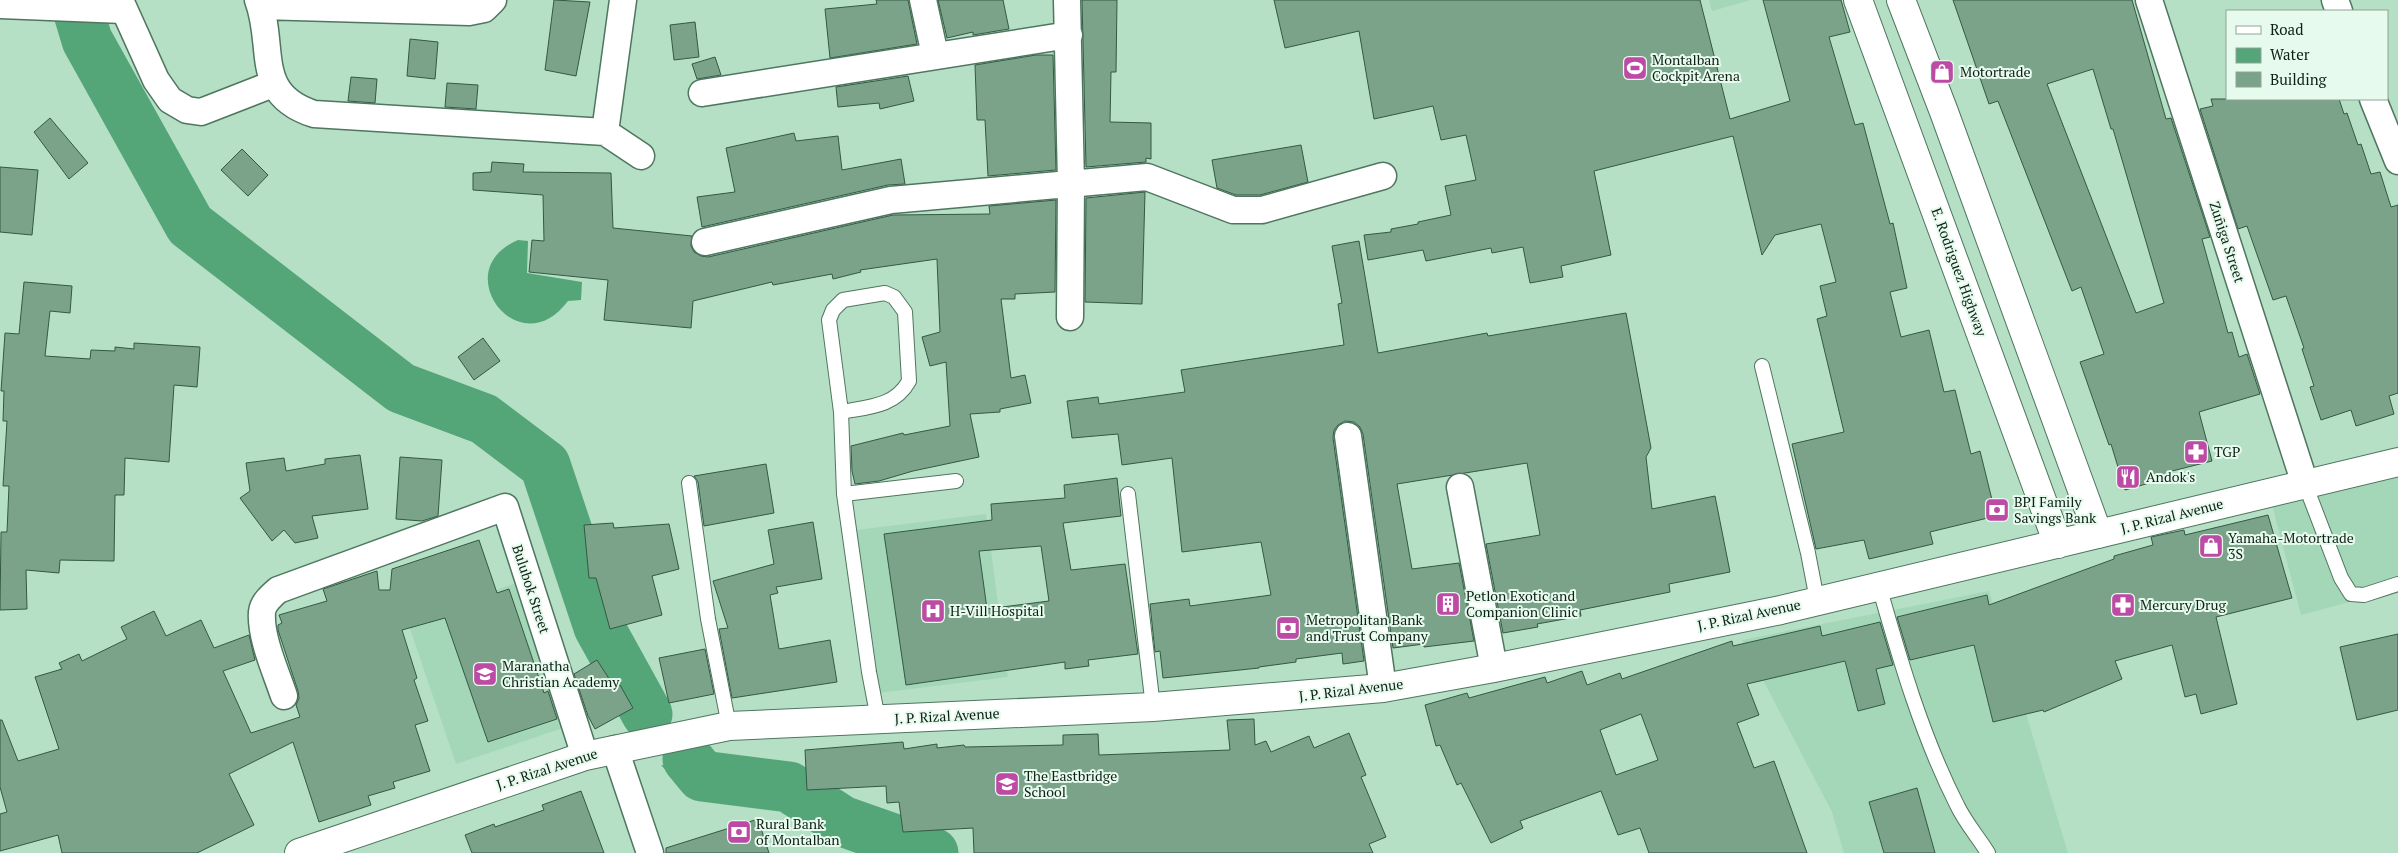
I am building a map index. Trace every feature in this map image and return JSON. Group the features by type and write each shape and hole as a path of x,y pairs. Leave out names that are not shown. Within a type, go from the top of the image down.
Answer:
{"main road":[{"name":"E. Rodriguez Highway","path":"1858,0 2058,544"},
{"path":"1901,0 1944,112 2098,534"},
{"name":"J. P. Rizal Avenue","path":"299,853 586,756 729,726 1153,707 1383,688 1494,668 1817,600 2398,462"}],"street":[{"path":"493,0 484,9 469,12 260,3 273,84 284,98 297,109 314,114 605,132 641,156"},
{"path":"605,132 623,0"},
{"path":"923,0 935,55"},
{"path":"1068,0 1071,184 1070,317"},
{"name":"Zuñiga Street","path":"2149,0 2305,484"},
{"path":"0,5 89,9 121,5 156,80 170,100 186,110 201,112 273,84"},
{"path":"702,93 1069,35"},
{"path":"2374,100 2398,161"},
{"path":"705,242 891,200 1147,178 1233,210 1262,210 1383,176"},
{"path":"1348,436 1383,688"},
{"path":"1460,487 1494,668"},
{"name":"Bulubok Street","path":"284,696 266,641 262,611 268,600 278,590 505,507 586,756"},
{"path":"615,749 650,853"}],"lane":[{"path":"841,412 887,403 905,389 909,381 905,312 894,297 885,293 843,300 833,310 829,320 841,412 844,494 869,672 878,719"},
{"path":"1762,366 1808,553 1817,600"},
{"path":"844,494 956,481"},
{"path":"689,483 708,619 729,726"},
{"path":"2305,484 2341,578 2351,594 2364,595 2398,584"},
{"path":"1128,494 1153,707"},
{"path":"1879,586 1894,638 1929,741 1957,806 1988,853"}],"shaded area":[{"path":"1709,0 1751,0 1712,11"},
{"path":"2398,468 2398,589 2301,615 2271,501"},
{"name":"H-Vill Hospital","path":"986,514 1008,677 878,693 856,530"},
{"name":"Maranatha Christian Academy","path":"514,584 563,728 456,764 407,620"},
{"path":"1989,591 2068,853 1844,853 1832,812 1742,640"}],"water":[{"path":"518,240 528,241 527,273 582,282 581,300 568,301 549,319 529,324 512,319 498,306 489,290 489,271 497,254"},
{"path":"661,765 729,773 761,766 758,786 700,790 677,783"}],"building":[{"path":"554,0 590,2 576,76 545,70"},
{"path":"876,0 908,0 917,44 830,58 825,9 877,4"},
{"path":"938,0 1003,0 1009,29 973,35 973,32 947,38"},
{"path":"1082,0 1117,0 1116,72 1111,72 1110,122 1151,123 1151,159 1146,158 1146,162 1086,167"},
{"path":"1274,0 1700,0 1730,119 1790,101 1763,0 1841,0 1850,32 1829,37 1855,125 1863,123 1890,224 1893,223 1907,288 1890,292 1901,337 1929,330 1944,392 1955,390 1971,454 1980,451 1996,516 1930,532 1933,544 1869,559 1864,540 1816,549 1792,444 1844,432 1817,319 1827,316 1820,286 1836,282 1821,224 1775,235 1762,255 1733,136 1594,171 1611,255 1561,266 1563,277 1530,283 1523,247 1492,253 1491,248 1426,261 1423,250 1368,260 1364,235 1391,232 1391,229 1451,215 1445,186 1476,180 1466,135 1441,140 1433,106 1374,119 1359,31 1285,48"},
{"path":"1953,0 2132,0 2166,119 2171,118 2210,237 2202,239 2228,333 2232,332 2239,357 2247,354 2260,394 2199,412 2212,461 2168,472 2170,477 2125,490 2111,444 2109,445 2080,362 2104,354 2081,287 2072,291 1998,101 1989,104","holes":["2093,69 2111,129 2113,129 2164,303 2136,313 2047,84"]},
{"path":"695,22 699,57 674,60 670,25"},
{"path":"410,39 438,42 435,79 407,76"},
{"path":"1036,55 1053,55 1056,170 988,176 985,120 977,120 975,65"},
{"path":"715,57 721,75 697,79 692,64"},
{"path":"908,76 914,101 880,109 879,103 838,107 836,87"},
{"path":"351,77 377,79 375,103 348,101"},
{"path":"447,83 478,85 476,109 445,107"},
{"path":"2211,99 2339,100 2344,114 2347,113 2358,145 2361,144 2371,174 2380,172 2391,207 2398,205 2398,393 2389,396 2394,414 2356,426 2351,410 2321,420 2310,387 2314,386 2302,349 2304,348 2286,296 2273,300 2247,226 2238,229 2200,109 2213,106"},
{"path":"50,118 88,163 69,179 34,132"},
{"path":"794,133 796,141 838,136 842,170 901,159 905,184 888,185 702,227 697,197 735,192 726,148"},
{"path":"1301,145 1308,182 1260,195 1236,195 1217,188 1212,160"},
{"path":"242,149 268,175 248,196 221,170"},
{"path":"492,162 524,164 523,172 611,173 613,228 692,236 691,246 694,252 708,257 893,215 990,214 989,206 1056,200 1055,292 1015,294 1015,299 1001,299 1011,378 1025,375 1031,403 1000,409 1000,412 970,414 979,457 913,471 879,481 855,484 852,471 851,446 903,433 904,435 950,426 946,362 930,366 922,337 940,332 937,259 860,270 861,272 833,279 832,274 773,285 772,282 693,301 691,328 604,320 608,280 529,272 532,240 544,241 543,195 473,190 473,173 491,172"},
{"path":"0,167 38,170 32,235 0,232"},
{"path":"1145,192 1142,304 1085,302 1086,198"},
{"path":"1359,241 1378,353 1487,333 1488,336 1626,313 1651,448 1646,457 1652,509 1715,496 1730,572 1669,584 1670,592 1580,610 1581,616 1537,624 1538,627 1503,633 1486,544 1540,535 1527,463 1397,484 1412,569 1459,563 1474,641 1424,647 1424,644 1393,648 1363,434 1360,427 1354,422 1345,421 1334,430 1333,438 1364,661 1343,664 1342,653 1296,659 1296,662 1259,668 1163,678 1160,651 1155,652 1150,604 1189,599 1190,606 1271,595 1261,542 1182,552 1172,458 1122,465 1118,434 1072,438 1067,401 1098,397 1099,404 1185,392 1181,370 1344,345 1338,304 1342,303 1332,246"},
{"path":"24,282 72,286 70,313 50,311 45,356 90,359 91,350 115,351 115,347 134,349 134,343 200,347 197,387 174,385 169,462 125,458 124,495 115,495 114,561 60,560 59,573 26,570 27,609 0,610 1,532 7,532 9,486 3,486 7,421 3,421 4,391 1,391 5,333 19,334"},
{"path":"483,338 500,361 474,380 458,357"},
{"path":"360,455 368,509 312,516 318,538 295,543 284,530 272,541 240,498 250,491 246,463 284,458 286,471 325,464 325,459"},
{"path":"400,457 442,460 438,516 422,521 396,519"},
{"path":"766,464 774,513 704,526 698,482 694,476"},
{"path":"1117,478 1121,516 1063,523 1071,570 1125,564 1138,654 1088,660 1089,666 1065,669 1065,662 906,685 884,534 992,520 991,504 1065,498 1064,485","holes":["1041,546 1049,601 987,609 979,551"]},
{"path":"2268,515 2292,598 2216,617 2237,704 2201,714 2196,694 2185,697 2172,645 2115,661 2122,679 2044,712 2043,710 1993,722 1974,645 1910,660 1897,617 1987,595 1989,605 2114,559 2114,556 2153,545 2151,537 2184,530 2185,535"},
{"path":"813,522 822,579 776,587 778,593 770,595 779,649 830,640 837,682 732,698 719,629 728,628 713,581 774,564 768,530"},
{"path":"613,523 614,528 669,524 679,569 652,576 662,615 610,629 596,578 589,578 584,525"},
{"path":"479,540 497,593 509,589 544,693 548,691 557,719 488,742 445,618 402,630 417,678 414,680 428,721 415,725 430,771 393,782 395,788 368,796 371,805 319,822 293,742 229,774 254,825 197,853 62,853 58,835 0,851 0,814 7,812 0,787 0,720 2,720 18,761 59,749 35,677 62,669 59,663 79,654 82,661 127,639 121,627 154,611 166,636 201,620 214,648 249,635 255,660 223,671 251,733 300,717 296,705 299,698 298,691 278,630 278,625 282,623 279,615 327,601 323,589 377,571 379,590 390,590 392,569"},
{"path":"1880,622 1893,665 1876,669 1885,704 1858,711 1845,661 1747,684 1759,715 1737,723 1754,768 1774,761 1807,853 1649,853 1640,828 1618,835 1601,791 1520,821 1523,828 1491,843 1461,783 1457,785 1440,745 1436,746 1425,705 1467,693 1469,698 1545,677 1547,683 1582,671 1587,685 1620,673 1622,679 1732,641 1733,646 1820,626 1822,636","holes":["1641,714 1658,760 1616,775 1600,730"]},
{"path":"2398,634 2398,710 2357,720 2340,647"},
{"path":"705,649 714,694 669,703 659,658"},
{"path":"597,660 615,688 620,685 633,708 595,729 588,716 574,674"},
{"path":"1254,719 1255,745 1266,741 1271,752 1309,736 1314,748 1349,733 1366,775 1361,777 1386,837 1369,844 1373,853 974,853 973,828 903,832 899,802 887,803 886,786 807,790 805,750 903,742 904,749 937,744 937,748 964,745 965,747 1063,745 1063,735 1098,734 1099,755 1230,750 1227,720"},
{"path":"1917,788 1935,853 1884,853 1869,802"},
{"path":"581,791 604,853 472,853 465,835 494,824 495,827 544,810 542,805"},
{"name":"Rural Bank of Montalban","path":"758,819 769,853 666,853 666,848"}],"waterway":[{"path":"75,0 87,40 190,225 401,388 484,419 545,465 599,627 647,714"},
{"path":"688,759 702,776 789,787 842,821 933,853"}],"place":[{"name":"Montalban Cockpit Arena","path":"1635,68"},
{"name":"Motortrade","path":"1942,72"},
{"name":"TGP","path":"2196,452"},
{"name":"Andok's","path":"2128,477"},
{"name":"BPI Family Savings Bank","path":"1997,510"},
{"name":"Yamaha-Motortrade 3S","path":"2211,546"},
{"name":"Petlon Exotic and Companion Clinic","path":"1448,604"},
{"name":"Mercury Drug","path":"2123,605"},
{"name":"H-Vill Hospital","path":"933,611"},
{"name":"Metropolitan Bank and Trust Company","path":"1288,628"},
{"name":"Maranatha Christian Academy","path":"485,674"},
{"name":"The Eastbridge School","path":"1007,784"},
{"name":"Rural Bank of Montalban","path":"739,832"}]}
